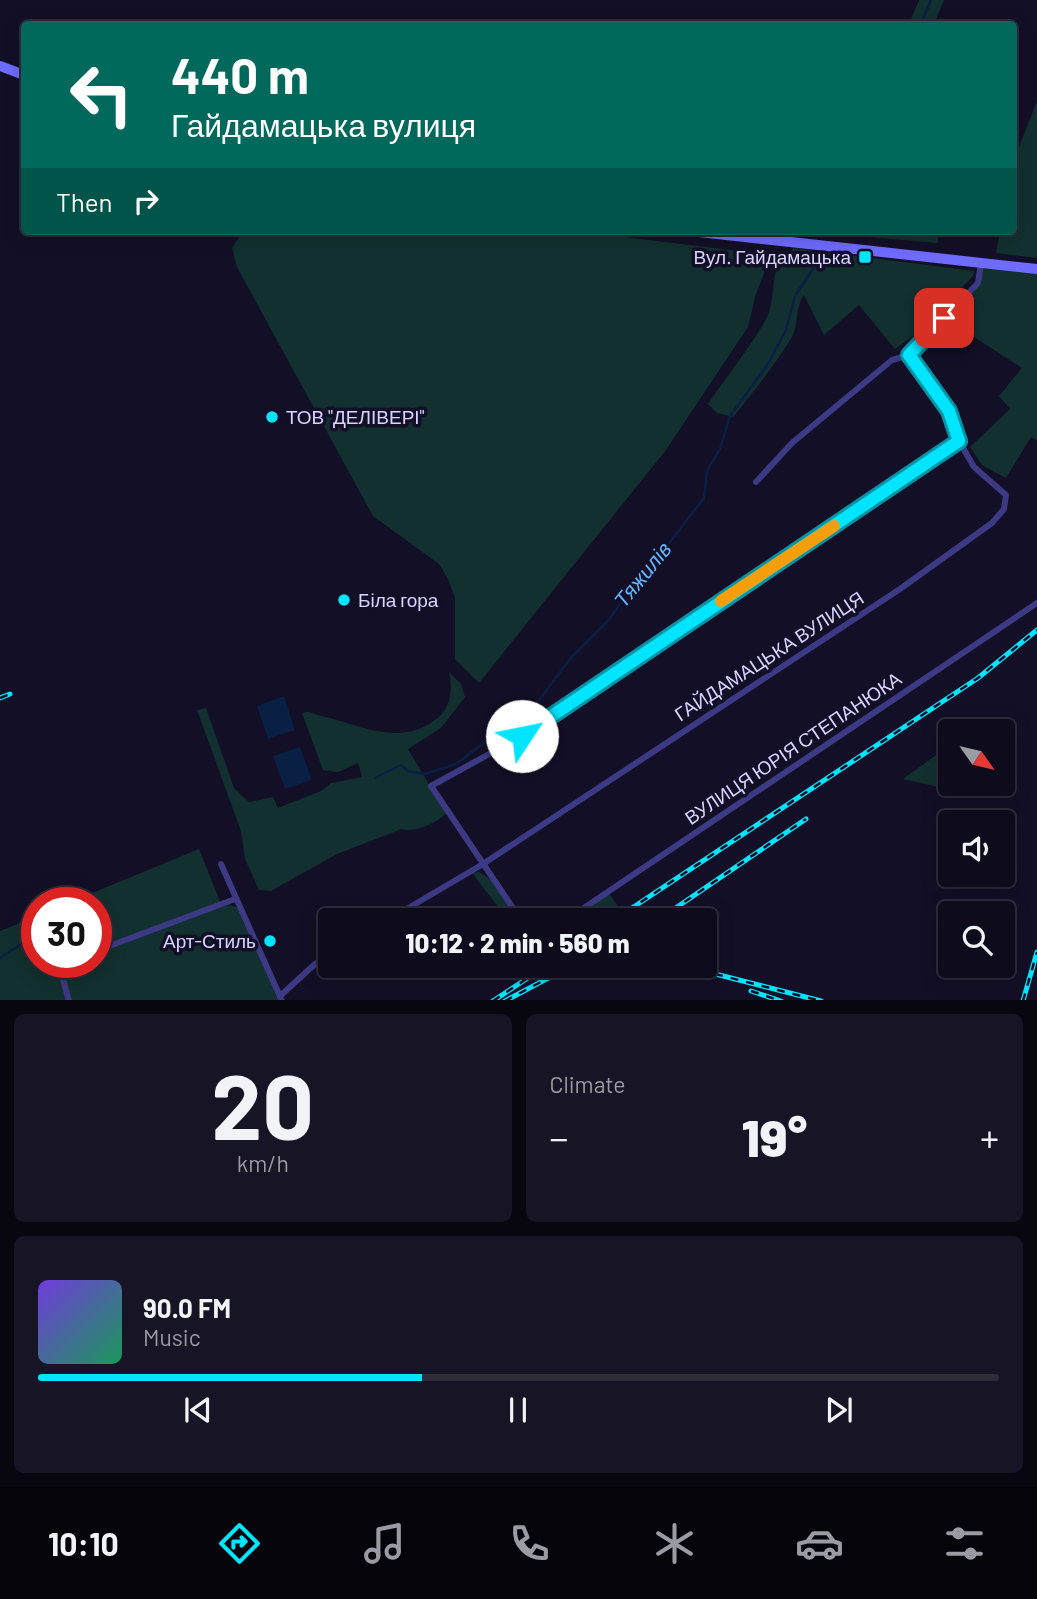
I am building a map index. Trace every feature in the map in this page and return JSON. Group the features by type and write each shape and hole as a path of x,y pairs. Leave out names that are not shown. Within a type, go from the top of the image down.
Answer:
{"street":[{"path":"0,66 21,74"},
{"path":"726,235 1037,269"},
{"path":"755,482 792,443 892,360 909,355 978,283 981,263"},
{"name":"ГАЙДАМАЦЬКА ВУЛИЦЯ","path":"408,908 483,864 900,589 992,523 1004,509 1006,495 979,473 959,441 949,411 909,355"},
{"path":"513,908 431,786 522,736 959,441"},
{"name":"ВУЛИЦЯ ЮРІЯ СТЕПАНЮКА","path":"584,908 1037,603"},
{"path":"221,864 281,998 318,962"},
{"path":"112,945 235,899"},
{"path":"63,978 69,1000"}],"green space":[{"path":"919,0 944,0 935,21 910,21"},
{"path":"1037,101 1037,258 996,253 999,235 1017,235 1017,152"},
{"path":"240,235 609,235 771,255 756,294 748,327 666,450 479,683 455,659 455,598 448,579 439,564 373,516 237,267 232,248"},
{"path":"862,235 939,235 938,243"},
{"path":"794,248 974,271 973,276 919,332 895,349 859,305 824,335 804,295 792,337 771,368 733,417 717,413 708,404 765,321 777,269"},
{"path":"981,263 1037,269 1037,440 1031,437 1006,478 982,465 970,447 1010,409 999,396 1022,368 945,318 978,283"},
{"path":"449,672 461,684 465,697 441,728 408,749 446,813 426,826 413,830 402,829 337,854 271,891 259,890 245,859 241,831 197,710 206,708 234,788 249,802 273,797 278,808 321,791 331,783 362,777 358,763 338,772 323,770 302,713 312,713 380,732 408,732 422,728 445,710 451,692"},
{"path":"938,754 938,787 903,779"},
{"path":"199,849 221,904 238,907 282,1000 0,1000 0,931 21,922 21,978 112,978 112,887 107,887"},
{"path":"479,872 490,879 511,908 499,908 472,873"},
{"path":"609,893 619,908 587,908"}],"water":[{"path":"284,696 295,730 268,739 257,706"},
{"path":"300,747 312,780 285,789 273,756"}],"waterway":[{"name":"Тяжилів","path":"922,21 931,0"},
{"name":"Тяжилів","path":"375,778 401,765 408,771 425,774 456,764 489,739 519,727 570,659 609,620 636,580 656,560 704,498 707,471 720,449 730,416 768,364 786,330 795,296 813,269"},
{"name":"Тяжилів","path":"0,958 21,944"}],"railway":[{"path":"632,908 978,678 1037,630"},
{"path":"0,698 10,694"},
{"path":"676,908 806,819"},
{"path":"1023,1000 1037,952"},
{"path":"717,974 817,1000"},
{"path":"495,1000 528,978"},
{"path":"507,1000 548,978"},
{"path":"751,991 778,1000"}],"slow traffic":[{"path":"721,601 834,526"}],"place":[{"name":"Вул. Гайдамацька","path":"865,257"},
{"name":"ТОВ \"ДЕЛІВЕРІ\"","path":"272,417"},
{"name":"Біла гора","path":"344,600"},
{"name":"Арт-Стиль","path":"270,941"}],"route":[{"path":"522,736 959,441 949,411 909,355 944,318"}]}
